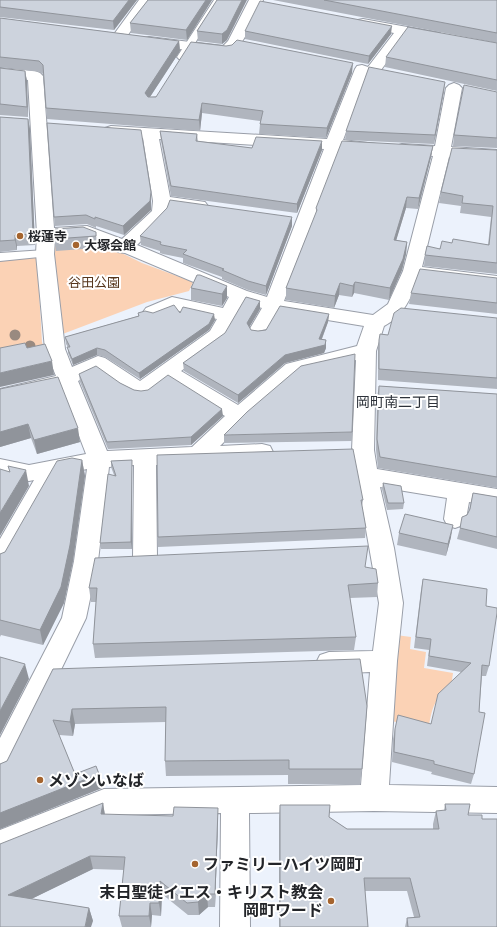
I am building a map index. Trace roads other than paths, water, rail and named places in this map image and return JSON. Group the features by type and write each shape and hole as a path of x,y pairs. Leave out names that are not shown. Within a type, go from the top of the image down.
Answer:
{"street":[{"path":"119,38 146,0"},
{"path":"104,36 226,51 234,43 255,1 270,5"},
{"path":"348,20 450,39"},
{"path":"258,332 273,305 298,220 332,145 361,69 403,30"},
{"path":"234,43 249,46"},
{"path":"361,69 388,74"},
{"path":"0,72 35,76 46,244 55,349 99,459 115,560"},
{"path":"46,244 87,231 124,248 240,295 273,305 375,322 403,311 442,152 454,88"},
{"path":"98,130 497,155"},
{"path":"124,248 160,212 162,201 150,134"},
{"path":"162,201 215,209"},
{"path":"412,271 497,282"},
{"path":"0,396 61,382 98,363 140,390 217,335 240,295"},
{"path":"153,312 172,303 228,315"},
{"path":"374,798 384,661 391,603 363,450 374,388 366,351 375,322"},
{"path":"198,454 239,415 293,369 366,351"},
{"path":"166,371 239,415"},
{"path":"340,451 363,450"},
{"path":"0,467 29,473 51,470 99,459 198,454 285,452"},
{"path":"0,766 59,672 74,618 115,560 145,457"},
{"path":"0,560 51,470"},
{"path":"367,476 497,498"},
{"path":"455,519 459,492"},
{"path":"358,549 382,548"},
{"path":"115,560 169,557"},
{"path":"306,664 384,661"},
{"path":"0,844 104,802 374,798 497,800"},
{"path":"235,800 235,927"}],"lane":[{"path":"177,66 218,0"},
{"path":"0,257 46,244"}],"place":[{"name":"桜蓮寺","path":"20,236"},
{"name":"大塚会館","path":"76,245"},
{"name":"メゾンいなば","path":"40,780"},
{"name":"ファミリーハイツ岡町","path":"195,864"},
{"name":"末日聖徒イエス・キリスト教会 岡町ワード","path":"331,901"}],"district":[{"name":"岡町南二丁目","path":"398,402"}],"park label":[{"name":"谷田公園","path":"94,282"}]}
